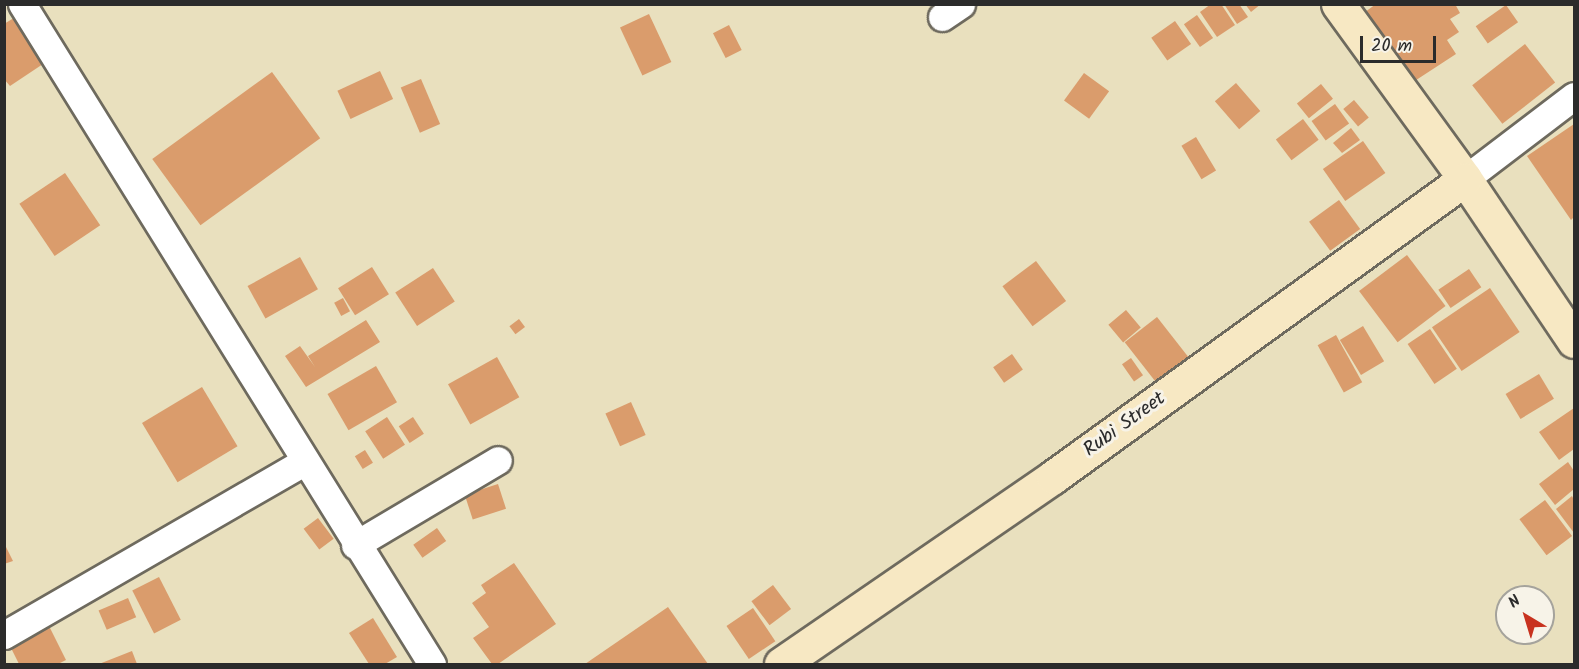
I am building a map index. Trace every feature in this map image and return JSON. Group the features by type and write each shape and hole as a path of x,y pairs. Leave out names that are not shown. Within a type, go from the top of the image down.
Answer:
{"street":[{"path":"22,4 355,545 432,664"},
{"path":"1338,4 1465,180 1575,341"},
{"path":"1465,180 1575,96"},
{"name":"Rubi Street","path":"781,664 1053,477 1465,180"},
{"path":"355,545 498,460"},
{"path":"4,636 304,462"}],"building":[{"path":"1211,4 1221,4 1235,25 1217,37 1200,12"},
{"path":"1224,4 1239,4 1248,17 1237,24"},
{"path":"1245,4 1261,4 1251,12"},
{"path":"1376,4 1455,4 1460,13 1450,19 1459,32 1447,40 1456,54 1407,86 1361,15"},
{"path":"1506,5 1518,22 1488,43 1476,26"},
{"path":"22,13 52,58 10,86 4,79 4,24"},
{"path":"649,14 671,62 642,76 620,28"},
{"path":"1197,15 1213,38 1200,47 1184,24"},
{"path":"1175,21 1191,44 1167,61 1151,38"},
{"path":"729,25 742,50 726,58 713,33"},
{"path":"1525,44 1555,83 1502,124 1472,85"},
{"path":"380,71 393,99 351,119 337,91"},
{"path":"272,72 320,138 200,225 152,159"},
{"path":"1084,73 1109,91 1089,119 1064,101"},
{"path":"421,79 440,124 420,133 401,88"},
{"path":"1236,83 1260,111 1239,129 1215,101"},
{"path":"1321,84 1333,99 1309,118 1297,104"},
{"path":"1354,100 1369,118 1358,127 1343,109"},
{"path":"1335,104 1349,123 1326,140 1312,121"},
{"path":"1303,119 1319,140 1291,160 1276,139"},
{"path":"1574,124 1574,217 1571,220 1527,156"},
{"path":"1351,128 1360,140 1342,153 1333,143"},
{"path":"1196,137 1216,170 1202,179 1181,146"},
{"path":"1363,141 1385,173 1345,201 1323,169"},
{"path":"65,173 100,225 55,256 19,204"},
{"path":"1339,200 1360,229 1330,251 1309,222"},
{"path":"1407,255 1446,306 1398,342 1359,291"},
{"path":"300,257 318,289 265,318 248,286"},
{"path":"1036,261 1066,301 1033,326 1002,286"},
{"path":"372,267 389,294 355,315 338,288"},
{"path":"433,268 455,302 417,326 395,293"},
{"path":"1469,269 1481,287 1451,308 1438,290"},
{"path":"1490,288 1520,332 1462,371 1432,327"},
{"path":"343,298 350,311 341,316 334,303"},
{"path":"1126,310 1141,328 1123,342 1108,325"},
{"path":"1157,317 1191,360 1159,386 1125,342"},
{"path":"519,319 525,327 515,334 509,326"},
{"path":"366,320 380,342 306,387 285,356 300,346 315,367 308,356"},
{"path":"1363,326 1384,361 1361,375 1340,340"},
{"path":"1430,329 1457,369 1434,384 1408,344"},
{"path":"1336,335 1362,382 1344,392 1318,345"},
{"path":"1012,354 1023,370 1004,383 993,367"},
{"path":"497,357 519,397 470,424 448,384"},
{"path":"1131,358 1143,375 1134,382 1122,364"},
{"path":"376,366 397,402 349,430 328,394"},
{"path":"1539,374 1554,399 1521,419 1506,394"},
{"path":"202,387 238,446 178,482 142,423"},
{"path":"631,402 646,435 620,446 605,413"},
{"path":"1574,408 1574,449 1559,460 1539,432"},
{"path":"387,417 405,445 383,459 365,431"},
{"path":"413,417 424,434 410,443 399,426"},
{"path":"365,450 373,463 363,469 355,456"},
{"path":"1568,462 1574,471 1574,489 1555,505 1539,484"},
{"path":"498,484 506,509 473,520 465,495"},
{"path":"1572,496 1574,500 1574,533 1556,509"},
{"path":"1545,500 1572,536 1547,555 1519,519"},
{"path":"318,518 334,539 319,550 304,529"},
{"path":"437,528 446,541 422,558 413,545"},
{"path":"4,543 13,561 4,564"},
{"path":"514,563 556,624 498,664 492,664 473,638 489,627 472,603 486,593 481,585"},
{"path":"159,577 181,620 154,633 132,591"},
{"path":"773,585 791,609 769,625 751,601"},
{"path":"128,598 136,617 107,630 99,611"},
{"path":"668,607 708,664 585,664"},
{"path":"753,608 775,641 749,659 726,626"},
{"path":"373,618 397,657 385,664 369,664 349,633"},
{"path":"46,620 66,660 58,664 19,664 7,640"},
{"path":"132,651 137,664 99,664"}]}
